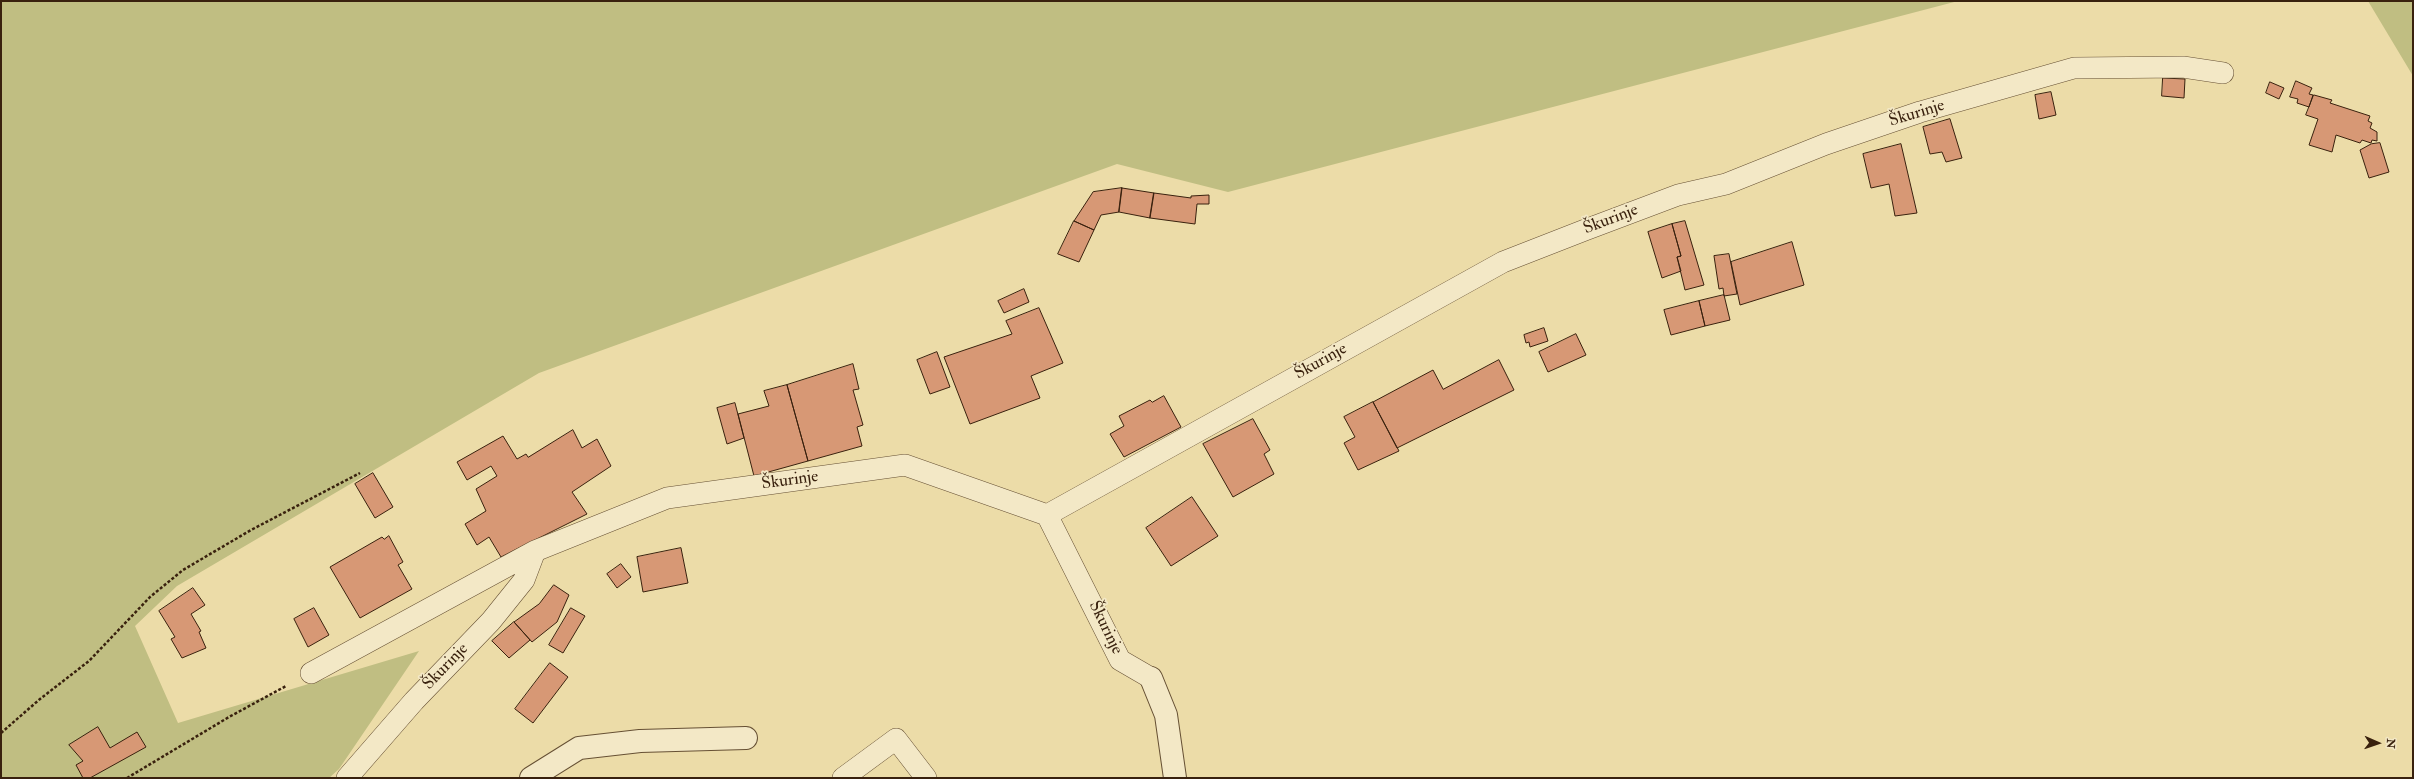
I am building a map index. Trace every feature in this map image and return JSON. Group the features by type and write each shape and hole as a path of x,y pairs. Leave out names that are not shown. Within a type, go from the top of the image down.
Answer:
{"street":[{"name":"Škurinje","path":"1151,678 1166,715 1175,778"},
{"path":"531,778 579,748 640,741 746,738"}],"lane":[{"name":"Škurinje","path":"1047,514 1503,262 1678,195 1726,184 1826,144 1884,124 2074,68 2183,67 2223,73"},
{"name":"Škurinje","path":"311,673 535,551 667,498 905,465 1047,514 1120,660 1151,678"},
{"name":"Škurinje","path":"347,778 414,701 491,621 524,580 535,551"},
{"path":"843,778 896,739 926,778"}],"path":[{"path":"1,733 40,699 89,661 150,598 183,570 251,530 360,473"},
{"path":"127,778 229,717 311,673"}],"shaded area":[{"path":"1,1 1958,1 1228,192 1117,164 539,373 177,586 135,626 178,723 419,651 339,769 329,778 1,778"},
{"path":"2368,1 2413,1 2413,76"}],"building":[{"path":"2163,78 2185,79 2184,98 2162,96"},
{"path":"2296,81 2312,88 2309,94 2313,95 2309,107 2297,103 2298,99 2290,97"},
{"path":"2270,82 2284,88 2279,99 2266,93"},
{"path":"2051,92 2056,115 2039,119 2035,95"},
{"path":"2314,95 2332,100 2330,103 2370,116 2368,121 2372,123 2370,128 2377,132 2377,141 2372,140 2371,143 2362,140 2360,143 2336,135 2332,152 2309,145 2318,119 2306,115"},
{"path":"1950,119 1962,158 1946,162 1942,152 1930,154 1923,127"},
{"path":"2380,143 2389,172 2369,178 2360,150 2371,144"},
{"path":"1901,144 1917,213 1895,216 1889,184 1871,188 1863,154"},
{"path":"1122,188 1154,193 1150,218 1119,212"},
{"path":"1122,188 1119,212 1101,215 1094,230 1074,221 1093,192"},
{"path":"1154,193 1191,198 1191,196 1209,195 1209,204 1197,204 1195,224 1150,218"},
{"path":"1074,221 1094,230 1079,262 1058,254"},
{"path":"1685,221 1704,285 1685,290 1677,257 1681,256 1672,224"},
{"path":"1672,224 1681,256 1677,257 1681,271 1662,278 1648,232"},
{"path":"1792,242 1804,285 1740,305 1731,262"},
{"path":"1729,254 1737,294 1724,296 1723,288 1719,289 1714,256"},
{"path":"1024,289 1029,302 1004,313 998,301"},
{"path":"1724,295 1730,320 1705,326 1699,301"},
{"path":"1699,301 1705,326 1671,335 1664,310"},
{"path":"1039,308 1063,363 1031,376 1040,398 970,424 944,357 1012,334 1006,321"},
{"path":"1544,328 1548,341 1530,347 1529,342 1526,343 1524,335"},
{"path":"1576,334 1586,355 1548,372 1539,352"},
{"path":"937,352 950,387 930,394 917,360"},
{"path":"1499,360 1514,390 1397,448 1373,402 1433,370 1443,389"},
{"path":"853,364 859,389 853,390 863,425 857,427 862,446 808,461 787,385"},
{"path":"787,385 808,461 754,476 738,414 769,406 764,391"},
{"path":"1164,396 1181,427 1124,457 1110,434 1124,426 1119,416 1150,400 1152,402"},
{"path":"1373,402 1399,451 1358,470 1344,443 1355,437 1344,417"},
{"path":"735,403 744,438 727,444 717,408"},
{"path":"1253,419 1270,450 1264,454 1274,474 1233,497 1203,444"},
{"path":"573,430 582,448 597,439 611,466 572,492 587,514 501,557 489,537 477,545 465,524 486,511 476,489 497,476 491,466 467,480 457,462 503,436 517,459 526,454 528,457"},
{"path":"373,473 393,507 375,518 355,484"},
{"path":"1192,497 1218,536 1171,566 1146,528"},
{"path":"389,536 403,562 398,565 412,589 360,618 330,567 382,537 384,539"},
{"path":"681,548 688,583 643,592 637,557"},
{"path":"621,564 631,577 617,588 607,574"},
{"path":"554,585 569,595 557,622 532,642 514,622 539,604"},
{"path":"193,588 205,605 191,614 201,631 199,632 206,648 182,658 171,639 175,637 159,611"},
{"path":"314,608 329,635 308,647 294,619"},
{"path":"571,608 585,616 563,653 549,645"},
{"path":"514,622 530,640 509,658 492,641"},
{"path":"550,663 568,677 533,723 515,709"},
{"path":"98,727 110,748 137,732 146,747 90,778 83,778 76,765 83,761 69,745"}]}
